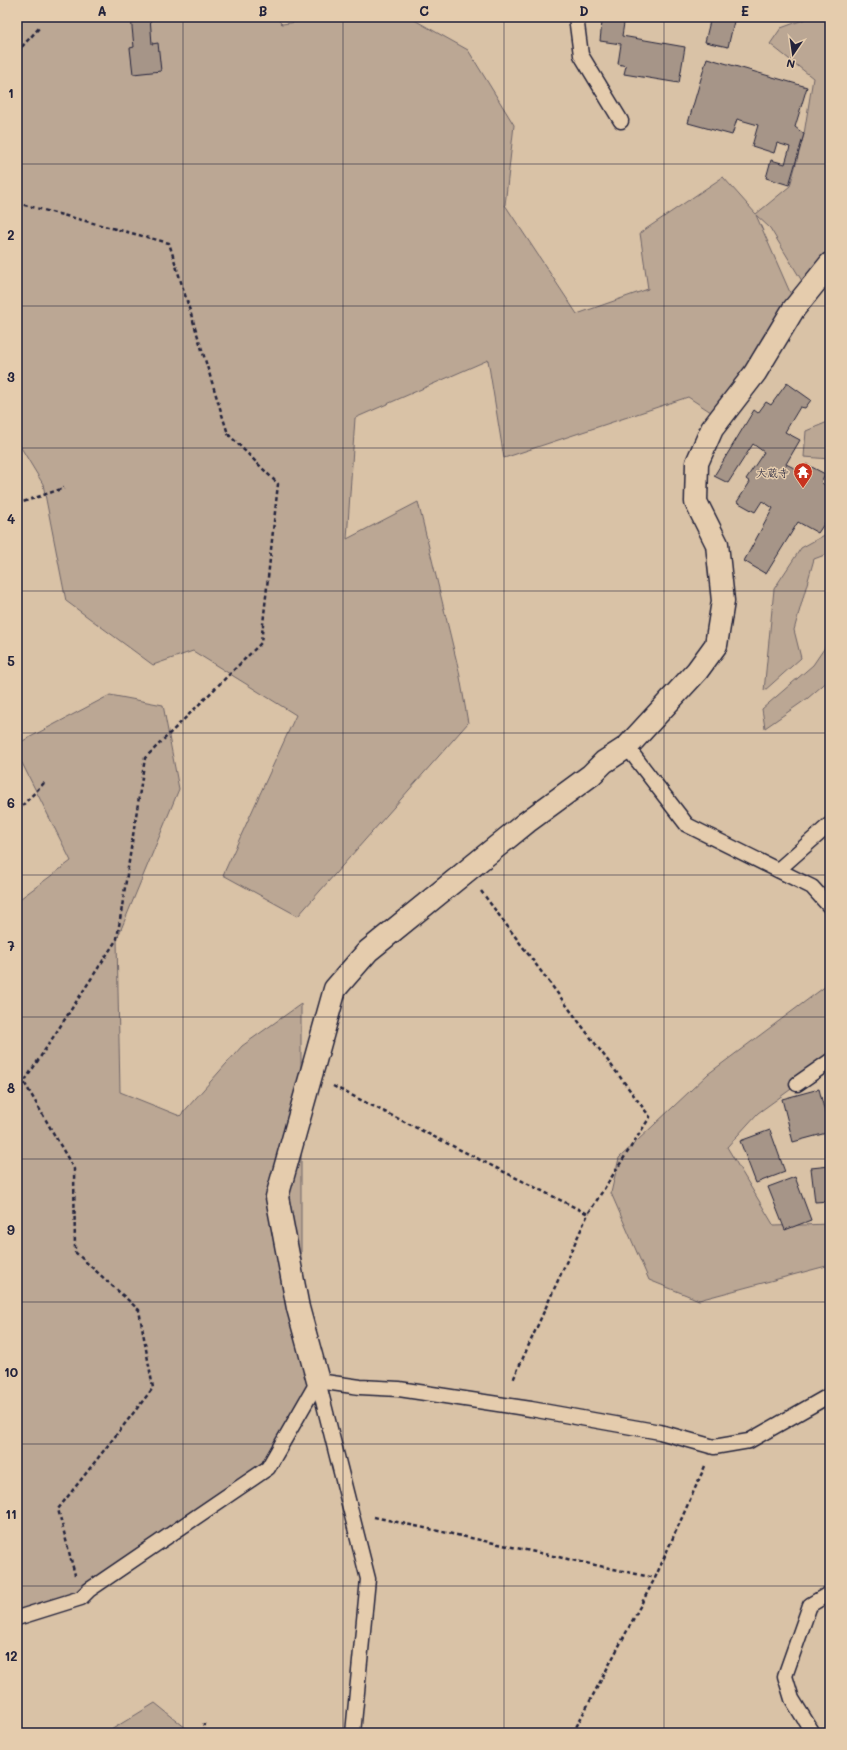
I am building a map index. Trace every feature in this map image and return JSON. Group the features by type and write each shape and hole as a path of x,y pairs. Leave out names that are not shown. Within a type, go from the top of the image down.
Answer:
{"street":[{"path":"318,1381 298,1308 277,1197 336,989 368,951 527,822 591,774 604,762 627,747 697,671 716,645 723,600 717,544 696,502 697,462 712,429 755,373 793,310 830,264"}],"lane":[{"path":"576,17 581,55 621,122"},
{"path":"627,747 687,825 812,887 830,906"},
{"path":"778,870 829,825 830,826"},
{"path":"797,1084 830,1061"},
{"path":"17,1618 81,1598 89,1590 268,1468 318,1381"},
{"path":"318,1381 360,1387 399,1389 531,1409 660,1432 714,1447 750,1441 830,1395"},
{"path":"318,1381 368,1579 353,1733"},
{"path":"813,1733 792,1699 785,1676 810,1605 830,1593"}],"path":[{"path":"17,52 40,27"},
{"path":"17,203 169,244 228,434 278,484 261,644 145,758 117,939 24,1082 74,1169 75,1252 139,1310 153,1388 58,1510 81,1598"},
{"path":"17,504 64,488"},
{"path":"17,811 45,782"},
{"path":"467,872 650,1117 588,1214 513,1380"},
{"path":"312,1076 588,1214"},
{"path":"574,1733 655,1578 714,1447"},
{"path":"351,1512 655,1578"},
{"path":"203,1733 204,1723"}],"shaded area":[{"path":"17,17 275,17 282,24 334,17 409,17 468,50 514,125 505,205 577,314 648,289 640,233 723,177 756,214 790,186 804,134 813,78 770,44 781,28 811,17 830,17 830,263 808,291 770,228 756,215 796,306 720,418 688,397 504,458 488,360 355,418 347,539 418,502 459,671 468,723 298,916 223,875 296,715 193,651 153,665 66,601 43,484 17,441"},
{"path":"830,421 830,459 804,457 806,431"},
{"path":"830,532 830,553 814,559 794,630 801,658 764,691 774,589 801,548"},
{"path":"830,640 830,679 808,698 765,728 762,709 813,665"},
{"path":"110,695 163,705 179,789 117,939 120,1092 180,1116 242,1046 301,1004 301,1328 318,1381 255,1477 89,1590 17,1614 17,901 71,861 17,753 17,744"},
{"path":"830,983 830,1061 758,1113 727,1147 774,1226 830,1224 830,1265 699,1300 649,1280 611,1193 619,1158 708,1074"},
{"path":"155,1703 192,1733 106,1733"}],"building":[{"path":"131,17 150,17 152,44 158,43 161,71 133,74 130,48 134,47"},
{"path":"594,17 625,17 622,36 685,47 679,83 624,74 626,66 618,64 621,44 600,41 602,22 594,21"},
{"path":"711,17 735,17 728,47 705,42"},
{"path":"707,58 807,87 795,127 804,134 789,185 766,178 771,160 785,164 790,147 777,143 774,153 752,146 758,125 737,119 732,135 688,123"},
{"path":"787,383 811,400 805,408 800,407 785,432 800,440 786,464 800,471 806,464 825,474 821,482 830,490 830,515 818,533 798,522 766,574 744,561 773,508 762,501 755,512 737,502 750,482 746,479 764,452 753,444 728,483 714,476 754,410 758,413 766,402 771,405"},
{"path":"819,1089 830,1132 793,1142 782,1099"},
{"path":"770,1130 785,1172 756,1183 740,1141"},
{"path":"830,1166 830,1201 815,1202 811,1168"},
{"path":"795,1177 811,1220 785,1230 768,1187"}],"place":[{"name":"大蔵寺","path":"803,489"}]}
